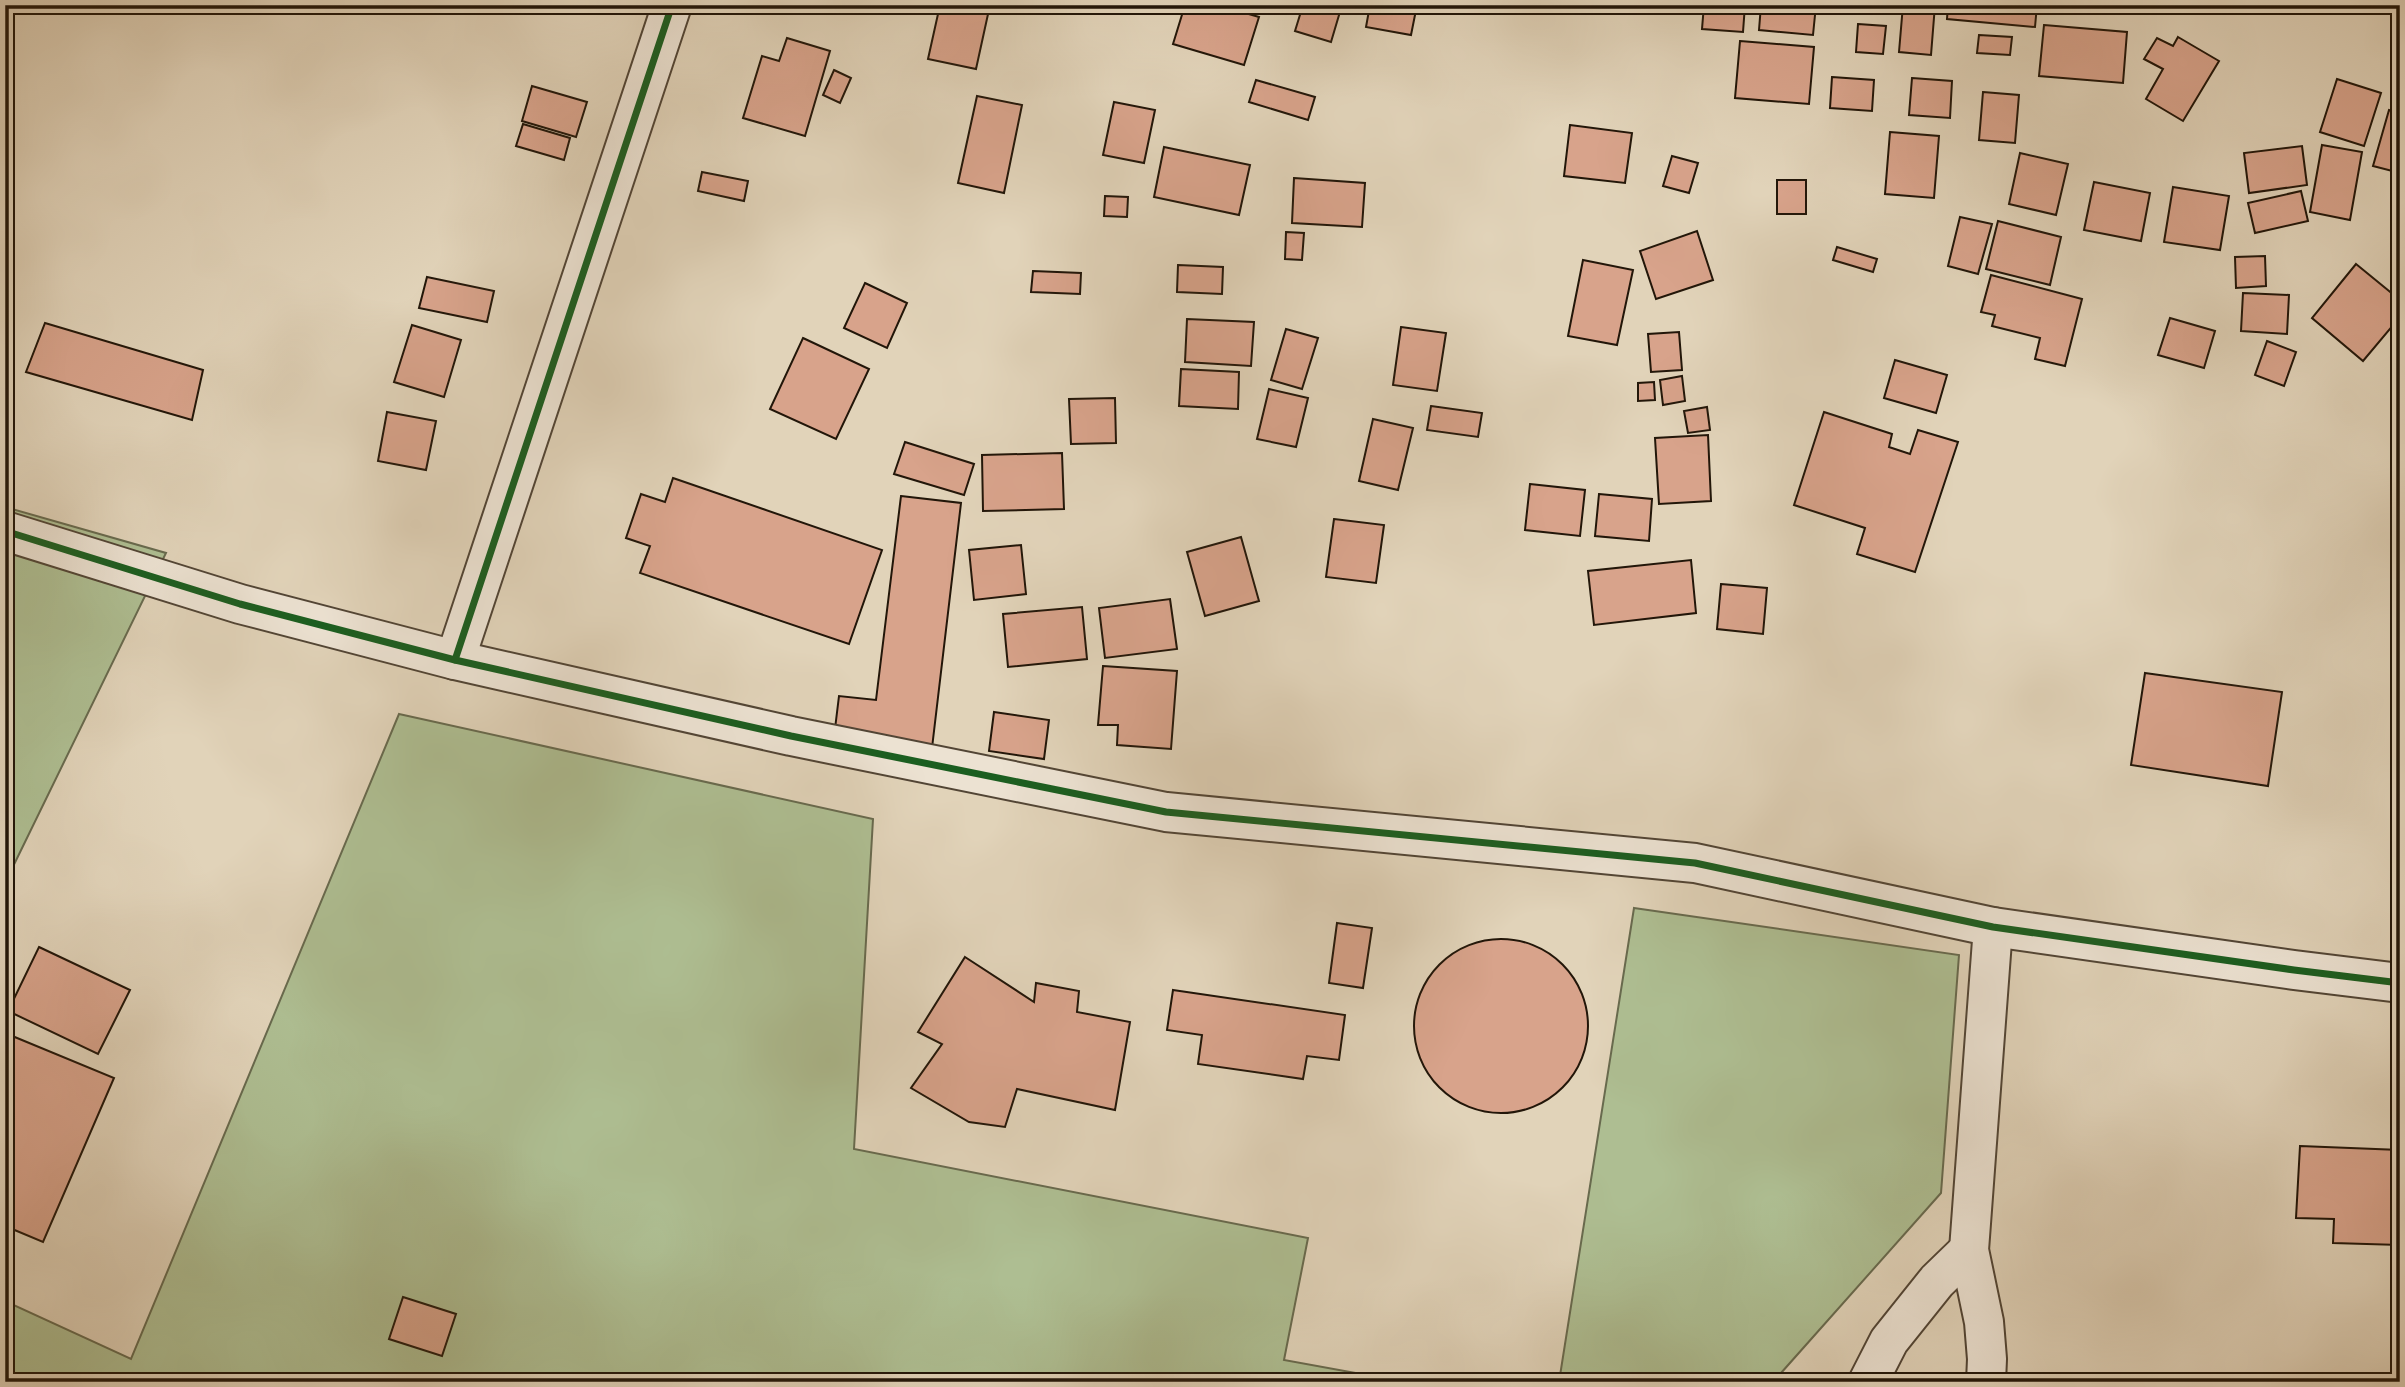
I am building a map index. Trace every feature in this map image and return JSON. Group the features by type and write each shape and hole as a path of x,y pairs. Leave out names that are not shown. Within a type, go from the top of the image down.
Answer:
{"street":[{"path":"455,660 671,5"},
{"path":"5,531 240,604 455,660 791,736 1166,812 1695,863 1993,927 2400,983"},
{"path":"1986,1382 1984,1322 1969,1250 1993,927"},
{"path":"1868,1382 1889,1341 1937,1281 1969,1250"}],"green space":[{"path":"5,507 166,553 5,883"},
{"path":"399,714 873,819 854,1149 1308,1238 1284,1360 1405,1382 5,1382 5,1301 131,1359"},
{"path":"1634,908 1959,955 1941,1193 1773,1382 1559,1382"}],"building":[{"path":"940,5 990,5 976,69 928,59"},
{"path":"1185,5 1218,5 1259,17 1244,65 1173,44"},
{"path":"1303,5 1342,5 1331,42 1295,31"},
{"path":"1370,5 1417,5 1411,35 1366,27"},
{"path":"1704,5 1745,5 1743,32 1702,29"},
{"path":"1761,5 1816,5 1813,35 1759,30"},
{"path":"1903,5 1935,5 1931,55 1899,52"},
{"path":"1948,5 2037,5 2035,27 1947,19"},
{"path":"2400,20 2400,48 2392,46"},
{"path":"1858,24 1886,26 1883,54 1856,52"},
{"path":"2044,25 2127,32 2123,83 2039,76"},
{"path":"1979,35 2012,37 2010,55 1977,53"},
{"path":"2178,37 2219,61 2183,121 2146,99 2163,69 2144,59 2157,38 2173,46"},
{"path":"787,38 830,51 805,136 743,118 762,56 779,61"},
{"path":"1740,41 1814,47 1809,104 1735,98"},
{"path":"834,70 851,78 840,103 823,95"},
{"path":"1832,77 1874,80 1872,111 1830,108"},
{"path":"1912,78 1952,81 1950,118 1909,115"},
{"path":"2337,79 2381,93 2364,146 2320,132"},
{"path":"1256,80 1315,97 1308,120 1249,102"},
{"path":"532,86 587,102 576,137 522,121"},
{"path":"1983,92 2019,95 2015,143 1979,140"},
{"path":"977,96 1022,105 1004,193 958,183"},
{"path":"1114,102 1155,110 1144,163 1103,155"},
{"path":"2389,110 2400,113 2400,173 2373,166"},
{"path":"523,124 570,138 564,160 516,146"},
{"path":"1570,125 1632,133 1625,183 1564,176"},
{"path":"1890,132 1939,136 1934,198 1885,194"},
{"path":"2322,145 2362,152 2350,220 2310,212"},
{"path":"2302,146 2307,185 2249,193 2244,153"},
{"path":"1164,147 1250,165 1239,215 1154,197"},
{"path":"2020,153 2068,164 2056,215 2009,204"},
{"path":"1672,156 1698,163 1689,193 1663,186"},
{"path":"702,172 748,181 744,201 698,191"},
{"path":"1294,178 1365,183 1362,227 1292,223"},
{"path":"1777,180 1806,180 1806,214 1777,214"},
{"path":"2094,182 2150,193 2141,241 2084,230"},
{"path":"2173,187 2229,196 2220,250 2164,242"},
{"path":"2301,191 2308,221 2255,233 2248,203"},
{"path":"1105,196 1128,197 1127,217 1104,216"},
{"path":"1960,217 1992,224 1978,274 1948,266"},
{"path":"1998,221 2061,237 2050,285 1986,269"},
{"path":"1697,231 1713,280 1656,299 1640,251"},
{"path":"1286,232 1304,233 1302,260 1285,259"},
{"path":"1837,247 1877,259 1873,272 1833,260"},
{"path":"2265,256 2266,286 2236,288 2235,257"},
{"path":"1583,260 1633,270 1617,345 1568,336"},
{"path":"2356,264 2400,300 2400,317 2363,361 2312,318"},
{"path":"1178,265 1223,267 1222,294 1177,292"},
{"path":"1033,271 1081,273 1080,294 1031,292"},
{"path":"1991,275 2082,299 2065,366 2035,359 2040,338 1992,326 1995,315 1981,312"},
{"path":"427,277 494,291 487,322 419,308"},
{"path":"865,283 907,303 887,348 844,328"},
{"path":"2243,293 2289,295 2287,334 2241,331"},
{"path":"2170,318 2215,331 2204,368 2158,355"},
{"path":"1187,319 1254,322 1251,366 1185,362"},
{"path":"45,323 203,370 192,420 26,372"},
{"path":"412,325 461,340 444,397 394,382"},
{"path":"1401,327 1446,333 1437,391 1393,385"},
{"path":"1286,329 1318,338 1302,389 1271,380"},
{"path":"1679,332 1682,370 1651,372 1648,334"},
{"path":"803,338 869,369 836,439 770,409"},
{"path":"2267,341 2296,352 2284,386 2255,375"},
{"path":"1895,360 1947,375 1936,413 1884,398"},
{"path":"1181,369 1239,372 1238,409 1179,406"},
{"path":"1682,376 1685,401 1663,405 1660,380"},
{"path":"1654,382 1655,400 1638,401 1638,383"},
{"path":"1269,389 1308,398 1296,447 1257,439"},
{"path":"1115,398 1116,443 1071,444 1069,399"},
{"path":"1431,406 1482,413 1478,437 1427,430"},
{"path":"1707,407 1710,430 1688,433 1684,411"},
{"path":"387,412 436,421 426,470 378,461"},
{"path":"1824,412 1892,434 1889,447 1910,454 1918,430 1958,442 1915,572 1857,554 1865,528 1794,505"},
{"path":"1373,419 1413,428 1398,490 1359,481"},
{"path":"1708,435 1711,501 1659,504 1655,438"},
{"path":"905,442 974,464 964,495 894,474"},
{"path":"1062,453 1064,509 983,511 982,455"},
{"path":"673,478 882,550 849,644 640,573 650,546 626,538 641,494 665,502"},
{"path":"1530,484 1585,490 1580,536 1525,530"},
{"path":"1599,494 1652,499 1649,541 1595,536"},
{"path":"901,496 961,503 932,748 834,737 839,696 876,700"},
{"path":"1334,519 1384,525 1376,583 1326,577"},
{"path":"1241,537 1259,601 1205,616 1187,552"},
{"path":"1021,545 1026,594 974,600 969,550"},
{"path":"1691,560 1696,613 1594,625 1588,571"},
{"path":"1721,584 1767,588 1763,634 1717,629"},
{"path":"1170,599 1177,649 1105,658 1099,608"},
{"path":"1082,607 1087,659 1008,667 1003,614"},
{"path":"1103,666 1177,671 1171,749 1117,745 1118,725 1098,725"},
{"path":"2145,673 2282,692 2268,786 2131,765"},
{"path":"994,712 1049,720 1044,759 989,751"},
{"path":"1337,923 1372,928 1363,988 1329,983"},
{"path":"1501,939 1534,946 1563,964 1581,993 1588,1026 1581,1059 1563,1088 1534,1106 1501,1113 1468,1106 1439,1088 1421,1059 1414,1026 1421,993 1439,964 1468,946"},
{"path":"39,947 130,990 98,1054 8,1011"},
{"path":"965,957 1034,1002 1036,983 1079,991 1077,1012 1130,1022 1115,1110 1017,1089 1005,1127 969,1122 911,1088 942,1044 918,1032"},
{"path":"1173,990 1345,1015 1339,1060 1307,1056 1303,1079 1198,1064 1202,1035 1167,1030"},
{"path":"5,1033 114,1078 43,1242 5,1226"},
{"path":"2300,1146 2400,1150 2400,1245 2333,1243 2334,1219 2296,1218"},
{"path":"403,1297 456,1314 442,1356 389,1339"}],"cycle path":[{"path":"455,660 672,5"},
{"path":"5,531 240,604 455,660 791,736 1166,812 1695,863 1993,927 2400,983"}]}
